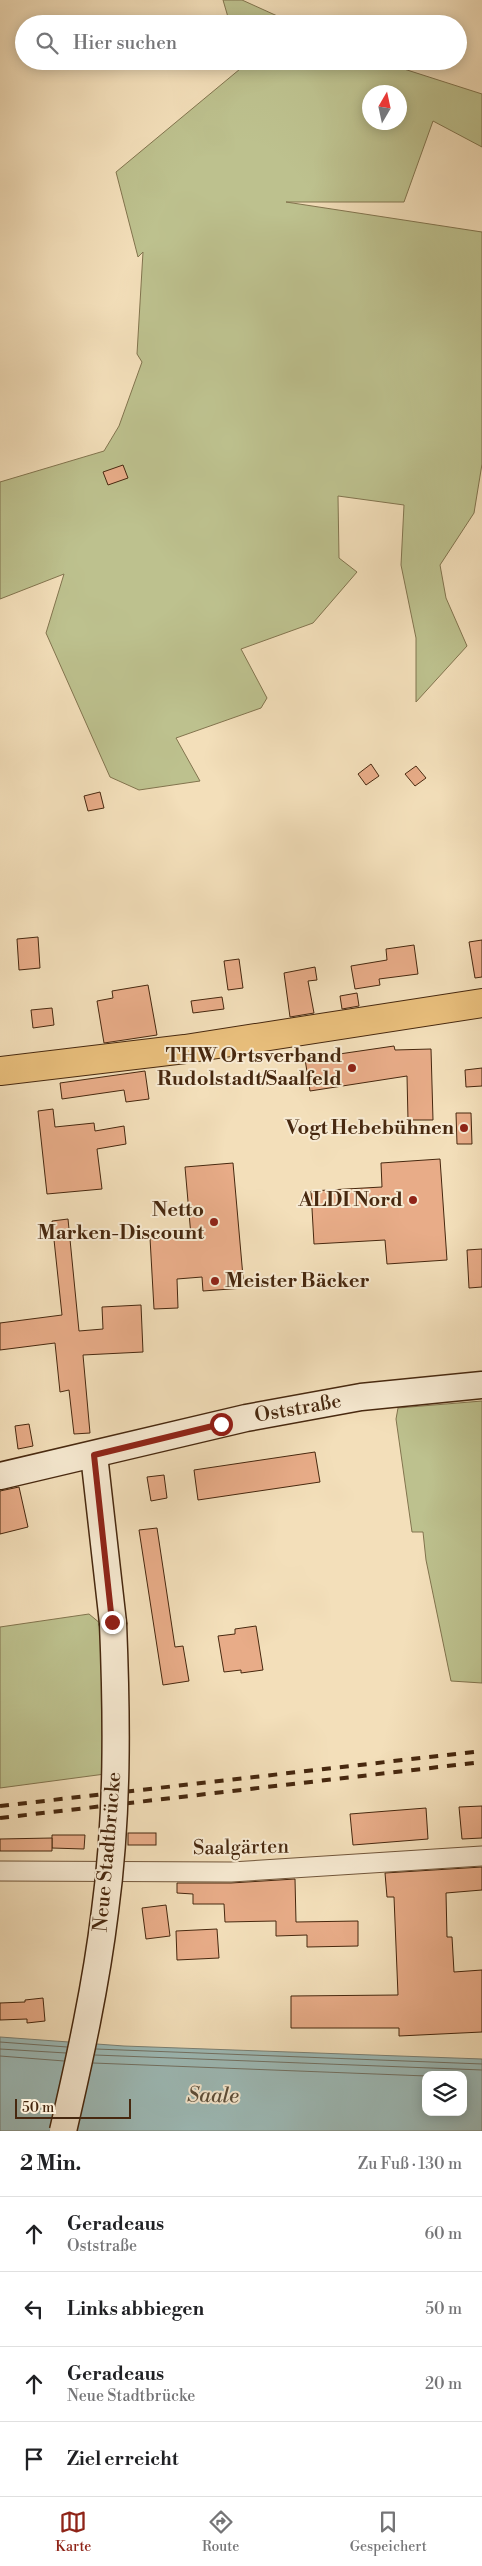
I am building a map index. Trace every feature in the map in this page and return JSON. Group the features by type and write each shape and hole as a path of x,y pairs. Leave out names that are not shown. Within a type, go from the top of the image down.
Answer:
{"main road":[{"path":"0,1071 185,1049 482,1003"},
{"name":"Oststraße","path":"0,1476 246,1418 319,1404 419,1390 482,1385"},
{"name":"Neue Stadtbrücke","path":"63,2131 92,2000 111,1856 117,1708 108,1569 94,1455"}],"street":[{"name":"Saalgärten","path":"0,1870 231,1872 482,1856"}],"green space":[{"path":"223,0 242,0 275,15 227,15"},
{"path":"239,70 407,70 482,94 482,147 433,121 404,202 286,202 482,232 482,464 474,513 440,565 446,598 467,646 416,702 416,638 401,565 404,505 338,496 339,558 357,572 313,623 241,649 267,698 261,708 176,738 200,781 139,790 110,777 46,633 64,574 0,599 0,482 104,451 119,426 142,362 137,354 143,252 138,257 116,172"},
{"path":"482,1401 482,1683 451,1681 426,1560 423,1532 412,1532 396,1419 398,1408"},
{"path":"89,1614 101,1624 105,1774 0,1788 0,1627"}],"water":[{"name":"Saale","path":"0,2037 124,2046 482,2059 482,2131 0,2131"}],"building":[{"path":"123,465 128,478 108,485 103,472"},
{"path":"371,764 379,776 366,785 358,774"},
{"path":"416,766 426,778 415,786 405,774"},
{"path":"100,792 104,808 88,811 84,796"},
{"path":"38,937 40,968 19,970 17,939"},
{"path":"482,940 482,977 475,978 469,942"},
{"path":"414,945 418,974 379,979 380,985 355,989 351,966 387,960 386,949"},
{"path":"239,959 243,988 228,990 224,961"},
{"path":"315,967 317,980 308,981 314,1013 290,1017 284,973"},
{"path":"148,985 157,1035 104,1043 97,1001 113,998 112,991"},
{"path":"357,993 359,1006 342,1009 340,996"},
{"path":"222,997 224,1009 193,1013 191,1001"},
{"path":"52,1008 54,1025 33,1028 31,1010"},
{"path":"394,1046 395,1050 431,1049 433,1120 408,1120 407,1076 310,1091 305,1059"},
{"path":"482,1068 482,1086 466,1087 465,1070"},
{"path":"145,1071 149,1099 126,1102 124,1090 62,1099 60,1083"},
{"path":"53,1109 55,1127 94,1123 95,1131 124,1126 126,1144 97,1149 102,1189 47,1194 38,1111"},
{"name":"Vogt Hebebühnen","path":"456,1113 471,1113 472,1144 457,1144"},
{"name":"ALDI Nord","path":"440,1159 447,1260 387,1264 385,1240 314,1244 311,1191 382,1187 381,1163"},
{"name":"Netto Marken-Discount","path":"233,1163 244,1288 203,1291 202,1277 177,1279 178,1308 154,1309 150,1238 191,1236 185,1167"},
{"path":"68,1219 79,1331 103,1329 102,1307 141,1305 143,1352 83,1355 90,1433 74,1434 69,1390 60,1392 55,1343 0,1350 0,1323 62,1315 52,1221"},
{"path":"482,1249 482,1287 469,1288 467,1250"},
{"path":"29,1424 33,1446 18,1449 15,1426"},
{"path":"315,1452 320,1482 198,1500 194,1470"},
{"path":"164,1475 167,1498 151,1501 147,1477"},
{"path":"19,1487 28,1527 0,1534 0,1491"},
{"path":"157,1528 175,1647 183,1646 189,1681 163,1685 139,1530"},
{"path":"256,1626 263,1670 241,1673 241,1670 224,1672 218,1636 235,1634 235,1629"},
{"path":"482,1806 482,1838 462,1839 459,1807"},
{"path":"426,1808 428,1839 353,1845 350,1814"},
{"path":"128,1833 156,1833 156,1845 128,1845"},
{"path":"52,1835 85,1835 84,1849 52,1848"},
{"path":"52,1838 52,1851 0,1851 0,1839"},
{"path":"482,1867 482,1890 446,1893 447,1937 452,1937 454,1972 482,1970 482,2032 399,2036 399,2028 291,2028 291,1996 398,1995 394,1897 387,1897 385,1873"},
{"path":"295,1879 296,1922 358,1921 358,1946 307,1947 307,1935 276,1936 276,1921 225,1922 224,1904 193,1904 193,1894 177,1893 177,1883 231,1883"},
{"path":"166,1905 170,1936 146,1939 142,1908"},
{"path":"217,1929 219,1958 177,1960 176,1931"},
{"path":"43,1998 45,2021 27,2023 27,2019 0,2020 0,2003 25,2002 25,2000"}],"railway":[{"path":"0,1806 482,1751"},
{"path":"0,1818 482,1762"}],"place":[{"name":"THW Ortsverband Rudolstadt/Saalfeld","path":"352,1068"},
{"name":"Vogt Hebebühnen","path":"464,1128"},
{"name":"ALDI Nord","path":"413,1200"},
{"name":"Netto Marken-Discount","path":"214,1222"},
{"name":"Meister Bäcker","path":"215,1281"}],"route":[{"path":"112,1622 108,1569 94,1455 221,1424"}]}
